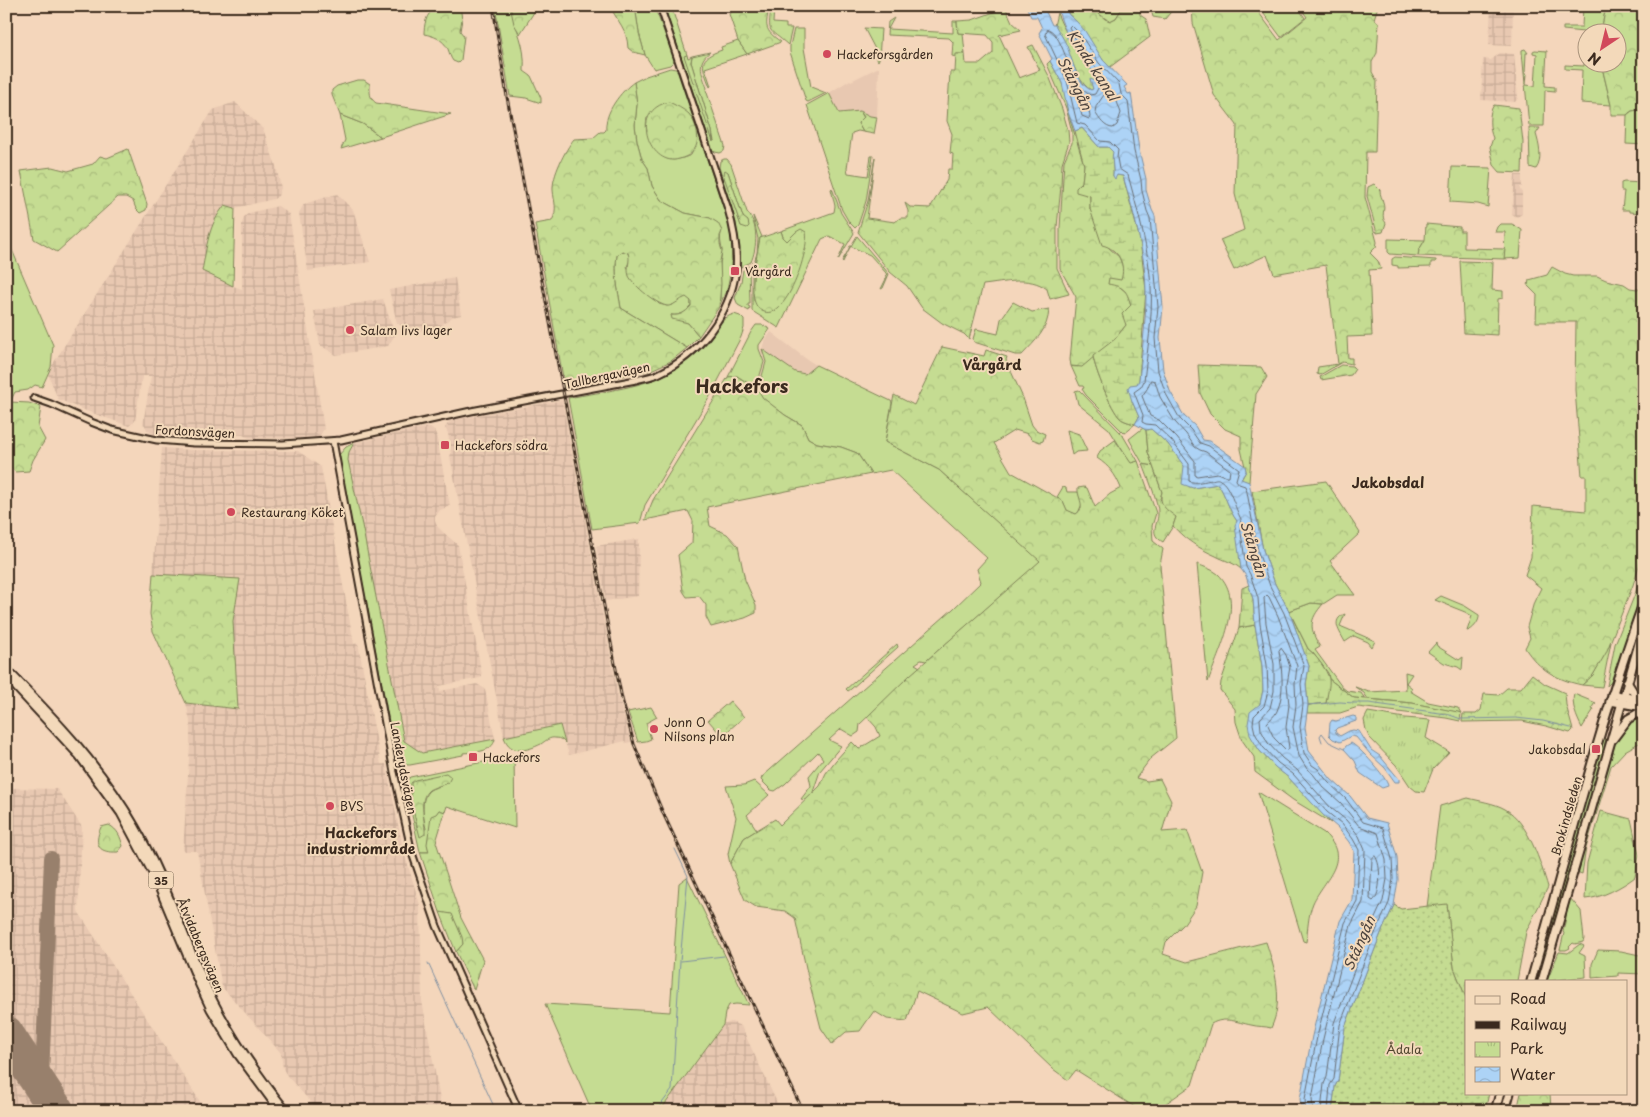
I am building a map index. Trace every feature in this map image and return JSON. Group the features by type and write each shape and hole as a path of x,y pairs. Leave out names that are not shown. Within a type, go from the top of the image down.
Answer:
{"main road":[{"name":"Brokindsleden","path":"1531,980 1611,698 1644,601"},
{"name":"Brokindsleden","path":"1542,980 1621,700 1644,626"},
{"name":"Åtvidabergsvägen","path":"6,669 83,751 125,810 159,874 216,1007 258,1076 286,1111"},
{"name":"Åtvidabergsvägen","path":"6,676 79,754 121,813 154,875 211,1009 238,1054 280,1111"},
{"path":"1627,682 1634,693 1644,701"},
{"path":"1611,698 1644,708"},
{"path":"1621,700 1644,701"},
{"path":"1609,743 1628,718 1644,708"},
{"path":"1495,1111 1500,1094"},
{"path":"1505,1111 1510,1094"}],"street":[{"name":"Tallbergavägen","path":"333,441 471,411 612,385 657,374 696,348 712,329 721,316 733,284 736,267 734,228 660,6"},
{"name":"Fordonsvägen","path":"34,398 112,430 157,440 236,444 333,441"},
{"name":"Landerydsvägen","path":"333,441 400,805 412,853 437,926 519,1111"}],"shaded area":[{"path":"1491,6 1513,6 1512,46 1489,45"},
{"path":"1500,53 1514,54 1518,98 1515,102 1481,100 1483,59 1491,60"},
{"path":"879,68 877,117 860,111 839,113 829,93 850,80"},
{"path":"235,102 263,129 276,166 281,188 278,196 274,199 235,208 225,205 215,218 233,286 242,289 242,223 244,217 249,213 278,206 289,214 324,429 319,437 296,438 249,438 243,435 227,434 224,437 216,438 193,438 153,434 143,424 151,376 142,376 135,421 129,426 58,399 48,374 51,367 213,110"},
{"path":"1515,175 1522,175 1522,187 1520,187 1520,190 1522,191 1522,214 1517,217 1512,214"},
{"path":"337,194 353,210 370,262 308,271 299,213 304,204"},
{"path":"455,278 461,315 452,317 439,327 414,332 397,323 389,290"},
{"path":"383,299 395,335 388,346 336,355 320,345 314,311"},
{"path":"771,332 816,365 805,374 800,374 786,367 762,349 764,342"},
{"path":"562,400 618,695 631,742 626,743 625,741 569,755 560,725 504,737 450,456 448,433 445,428 453,420"},
{"path":"427,427 433,429 436,434 450,506 440,510 435,517 435,521 437,526 458,545 482,676 439,686 440,691 477,684 485,689 495,739 421,753 404,741 348,460 349,452 354,443"},
{"path":"162,448 298,451 321,467 354,644 358,643 381,764 386,764 403,849 420,905 422,1001 442,1111 319,1111 288,1077 283,1069 281,1053 222,987 197,851 183,851 190,744 190,721 186,703 238,708 233,621 240,580 153,574"},
{"path":"639,539 638,596 606,601 596,546"},
{"path":"6,788 57,789 82,827 78,911 206,1111 6,1111"},
{"path":"731,1022 741,1026 781,1111 660,1111 723,1025"}],"green space":[{"path":"447,6 460,6 462,19 460,31 464,36 461,60 458,63 453,61 448,49 441,40 424,34 429,14 436,9"},
{"path":"495,6 510,6 524,53 524,71 531,76 541,98 541,103 526,98 510,96"},
{"path":"510,6 538,6 520,34 514,24"},
{"path":"610,6 635,6 645,55 633,52 628,48 624,30"},
{"path":"635,6 653,6 674,58 670,65 654,69 645,55"},
{"path":"664,6 671,6 687,55 685,56 714,141 691,62 692,56 710,52 703,60 701,68 706,90 725,146 724,151 720,153 712,149"},
{"path":"732,6 769,6 767,27 771,34 781,42 747,54 738,41 729,14 731,13"},
{"path":"771,6 774,6 773,23 786,24 786,28 792,28 788,45 771,30"},
{"path":"997,6 1005,6 1012,22 1021,30 999,35 1019,78 1040,70 1028,47 1033,45 1049,76 1068,130 1069,142 1062,163 1057,227 1057,268 1069,294 1050,299 1047,289 1032,282 1024,281 983,285 969,339 964,334 942,323 922,308 907,286 890,272 858,232 868,201 875,157 867,218 895,222 900,218 908,218 905,203 910,207 930,208 947,180 948,169 952,169 953,154 950,153 952,134 947,121 950,72 955,72 956,54 965,54 966,64 980,64 993,53 993,42 987,35 958,33 957,21 972,20 997,11"},
{"path":"1064,6 1078,6 1084,8 1085,13 1098,13 1110,21 1116,18 1121,10 1140,10 1140,15 1146,19 1150,37 1110,67"},
{"path":"1078,6 1143,6 1140,10 1121,10 1116,18 1110,21 1096,13 1087,12"},
{"path":"1150,6 1192,6 1174,8 1165,19 1153,17"},
{"path":"1192,6 1254,6 1279,40 1307,17 1299,6 1378,6 1374,19 1379,23 1377,53 1372,62 1372,72 1377,81 1375,152 1366,152 1365,197 1377,242 1376,247 1370,253 1378,261 1381,269 1369,270 1372,336 1347,337 1348,358 1352,358 1352,364 1342,362 1320,375 1317,374 1318,367 1338,364 1326,265 1274,274 1267,255 1234,270 1220,240 1244,230 1235,194 1237,125 1214,95 1193,23"},
{"path":"1258,6 1297,6 1305,18 1281,37"},
{"path":"1583,6 1606,6 1603,22 1582,22"},
{"path":"1606,6 1644,6 1644,112 1634,110 1627,115 1611,115 1611,105 1603,72 1628,72 1628,22 1603,22"},
{"path":"1057,13 1067,33 1095,74 1099,87 1097,82 1091,80 1093,89 1091,90 1079,77 1064,41 1054,26"},
{"path":"894,18 888,29 953,33 953,21 957,21 958,33 963,33 965,54 957,54 956,57 952,56 953,42 949,38 887,35 888,22"},
{"path":"1563,27 1578,27 1578,31 1563,30"},
{"path":"864,28 881,29 878,61 873,53 876,51"},
{"path":"794,29 804,29 804,48 811,87 826,93 808,102 806,101 790,52"},
{"path":"738,41 747,54 705,68 710,87 704,68 705,60 708,56 722,50 721,47"},
{"path":"1525,49 1528,53 1526,53 1526,85 1535,86 1537,54 1533,53 1533,51 1547,51 1545,86 1555,87 1555,91 1545,90 1544,126 1529,126 1522,52"},
{"path":"687,55 688,58 692,56 691,62 712,131 713,142 684,56"},
{"path":"1050,61 1062,83 1068,112 1084,165 1082,182 1076,188 1090,196 1090,209 1108,247 1119,257 1124,270 1120,287 1127,293 1131,305 1126,325 1115,339 1082,367 1071,366 1076,297 1060,269 1060,228 1064,161 1072,143 1072,132 1066,108 1047,64"},
{"path":"1565,65 1578,66 1578,70 1565,69"},
{"path":"670,68 677,70 730,227 732,252 730,276 726,293 719,307 722,250 720,238 722,230 710,218 685,213 661,200 652,186 648,168 642,159 635,125 637,104 634,82","holes":["689,114 698,140 691,155 673,160 664,158 649,137 646,128 647,118"]},
{"path":"1582,72 1603,72 1611,105 1581,103"},
{"path":"357,80 364,80 370,84 371,97 376,103 451,114 381,137 363,124 340,115 332,95 332,90 337,86"},
{"path":"634,82 637,104 635,125 637,141 642,159 648,168 652,186 661,200 685,213 710,218 718,223 722,231 720,236 722,251 719,307 699,336 688,323 672,319 671,315 684,312 691,306 691,301 686,297 669,306 653,299 631,280 628,273 628,253 622,251 617,255 616,268 621,308 687,348 671,361 651,370 565,388 535,224 552,221 555,209 553,184 560,163 570,144 574,139 593,138 600,132 604,132 614,103"},
{"path":"829,93 839,113 860,111 864,118 858,123 863,132 852,133 848,173 868,176 871,156 873,156 866,201 858,225 855,228 842,210 807,105"},
{"path":"669,102 689,114 695,125 698,138 695,149 691,154 675,160 665,158 657,152 647,134 647,124 650,115 657,107"},
{"path":"1494,105 1519,108 1523,142 1522,173 1500,172 1494,165 1490,147 1493,138 1490,121"},
{"path":"860,111 877,117 874,134 863,132 858,123 864,117"},
{"path":"1632,111 1644,112 1644,145 1626,144 1627,115"},
{"path":"340,115 363,124 381,137 341,149 345,140"},
{"path":"1082,128 1099,147 1108,147 1114,152 1113,176 1123,176 1140,240 1146,290 1139,380 1132,401 1139,417 1135,424 1123,420 1116,413 1104,389 1093,356 1115,339 1126,325 1122,314 1131,305 1128,295 1124,290 1118,286 1108,284 1109,278 1121,280 1122,263 1113,250 1102,245 1090,209 1090,196 1076,192 1076,188 1082,182 1084,165 1075,131"},
{"path":"1529,128 1540,128 1536,134 1540,157 1536,169 1530,167"},
{"path":"128,149 147,204 146,210 140,213 133,201 126,197 118,197 57,252 34,239 21,171 52,167 68,171 93,164 100,156 107,158"},
{"path":"727,159 731,164 747,212 754,223 756,236 755,250 751,262 741,267 736,223 719,167 720,161","holes":["723,171 728,172 743,217 748,222 741,226"]},
{"path":"1452,167 1491,168 1488,207 1478,204 1450,202"},
{"path":"725,170 728,172 743,217 748,221 749,226 747,228 741,226 723,174"},
{"path":"1621,183 1644,183 1644,213 1622,210 1624,191 1621,191"},
{"path":"1374,184 1380,190 1384,205 1383,218 1386,223 1383,232 1377,233 1367,196 1368,187"},
{"path":"832,188 841,213 854,233 838,260 845,244 829,236 822,239 779,328 752,311 752,269 757,253 758,239 753,216 762,237 760,238 755,266 754,301 775,311 783,301 806,249 796,232 787,241 781,231 834,212"},
{"path":"225,205 235,208 233,286 202,271 212,228"},
{"path":"1426,224 1460,227 1460,231 1464,231 1464,248 1505,249 1504,259 1418,256 1425,240"},
{"path":"1500,224 1512,224 1522,230 1520,258 1504,259 1505,232 1495,232"},
{"path":"801,229 806,232 804,253 788,296 780,307 771,312 762,311 756,304 753,292 754,268 760,238 781,231 787,241"},
{"path":"6,236 53,345 51,367 42,387 35,385 28,390 15,392 10,402 6,403"},
{"path":"857,236 889,274 883,288 881,289 887,277 886,273 870,255 851,246"},
{"path":"1388,239 1425,240 1418,256 1390,254 1388,252"},
{"path":"622,251 628,253 630,259 627,267 659,304 667,306 674,304 686,296 691,301 691,306 684,312 671,315 688,323 699,336 687,348 621,308 616,268 617,255"},
{"path":"1395,257 1436,260 1436,262 1431,262 1431,267 1398,268 1398,266 1392,265 1392,259"},
{"path":"1460,261 1493,262 1492,290 1503,291 1503,298 1498,299 1497,335 1464,333"},
{"path":"749,266 749,311 738,305 735,298 743,270"},
{"path":"1552,267 1573,276 1597,276 1624,284 1630,288 1644,290 1644,550 1633,585 1606,653 1593,675 1582,685 1550,673 1530,656 1525,648 1530,638 1527,627 1534,602 1541,588 1525,575 1531,557 1533,506 1586,511 1586,476 1582,476 1575,390 1576,322 1536,322 1537,295 1528,286 1529,280 1547,275"},
{"path":"1013,302 1032,312 1049,309 1044,329 1022,355 1015,355 974,342 976,329 998,334 1001,319"},
{"path":"734,314 744,320 741,337 709,398 645,505 640,523 592,529 568,398 637,385 664,375 680,366 695,354 706,344 721,322"},
{"path":"756,325 762,325 770,329 759,345 764,362 756,388 737,376 728,377"},
{"path":"942,347 984,356 986,350 1007,357 1006,360 1023,398 1032,425 1036,430 1045,434 1043,441 1040,442 1032,439 1028,434 1015,430 994,443 1011,472 1063,501 1067,510 1076,514 1081,508 1078,488 1087,488 1095,507 1110,494 1121,488 1112,471 1097,458 1100,451 1115,440 1131,463 1138,461 1156,513 1152,526 1153,541 1163,549 1160,565 1176,738 1151,758 1136,778 1147,781 1160,779 1171,801 1162,832 1187,830 1202,872 1196,906 1183,925 1166,942 1163,954 1187,962 1266,942 1275,974 1278,996 1275,1018 1271,1028 1226,1020 1211,1024 1192,1085 1155,1111 1141,1111 1076,1070 1068,1080 1053,1069 988,1007 963,1013 917,991 907,1021 887,1019 874,1011 860,1031 846,1032 832,1044 821,1028 795,918 785,911 756,907 745,900 730,864 744,838 775,819 780,825 820,786 826,773 852,742 859,749 880,736 876,727 867,717 910,675 1040,561 939,470 885,442 894,395 914,405"},
{"path":"762,349 795,372 805,374 816,365 891,401 885,442 939,470 1041,561 926,661 921,660 915,664 920,667 860,724 859,732 853,736 841,729 829,740 841,746 820,771 812,795 806,800 801,799 811,786 809,776 823,759 818,752 785,784 775,791 771,790 761,780 762,777 953,609 981,582 977,569 987,558 891,470 871,474 857,453 841,447 817,443 808,438 802,425 762,398 758,390 766,362"},
{"path":"1093,356 1104,389 1116,413 1123,420 1135,424 1124,433 1086,395 1071,366 1081,366"},
{"path":"1198,365 1261,367 1267,377 1256,394 1249,482 1241,480 1246,471 1241,449 1241,436 1225,429 1210,414 1200,393"},
{"path":"1341,365 1352,366 1355,369 1351,375 1321,380 1320,377"},
{"path":"737,376 758,390 763,398 785,415 802,425 808,438 817,443 841,447 857,453 871,474 707,507 710,526 727,534 738,546 745,580 756,605 756,613 745,618 711,627 706,617 706,605 699,596 687,597 683,591 678,555 692,543 693,521 688,511 645,520 653,500 728,377"},
{"path":"1079,390 1122,434 1138,461 1131,464 1109,429 1078,404 1075,391"},
{"path":"10,402 29,403 41,407 38,427 45,440 29,471 15,472 6,462 6,423"},
{"path":"1143,428 1146,430 1148,452 1153,466 1143,464 1129,439"},
{"path":"1151,429 1168,444 1185,466 1193,488 1218,484 1221,488 1237,521 1241,569 1198,547 1173,526 1176,517 1162,504 1162,492 1148,452 1146,430"},
{"path":"1067,430 1079,434 1087,451 1076,452 1072,455"},
{"path":"354,443 349,452 348,460 404,741 422,753 495,739 491,747 487,749 410,765 403,765 396,759 339,457 346,447"},
{"path":"1143,464 1153,466 1162,492 1160,499 1176,517 1163,542 1156,536 1155,529 1158,509"},
{"path":"1326,481 1360,533 1330,561 1355,595 1337,595 1323,604 1311,603 1289,611 1275,584 1263,550 1252,491"},
{"path":"1063,487 1066,488 1067,492 1078,492 1082,504 1078,513 1067,511 1063,501 1057,497"},
{"path":"1197,564 1211,569 1218,574 1226,585 1230,598 1228,627 1208,682"},
{"path":"1644,568 1644,590 1611,682 1607,686 1615,644"},
{"path":"153,574 240,579 233,621 238,709 186,703 153,631 150,614"},
{"path":"1249,585 1253,599 1255,625 1239,628 1242,588"},
{"path":"1441,596 1465,606 1479,615 1474,627 1467,631 1472,616 1435,600"},
{"path":"1311,603 1323,604 1315,615 1312,624 1314,635 1320,647 1315,650 1342,687 1347,691 1361,693 1365,699 1354,698 1329,679 1328,673 1308,649 1289,611"},
{"path":"1289,611 1308,649 1320,662 1328,676 1329,685 1326,703 1308,705 1306,684 1309,666"},
{"path":"1345,614 1340,626 1375,641 1372,647 1368,642 1354,636 1345,642 1337,623 1340,617"},
{"path":"1255,625 1262,666 1263,690 1260,704 1259,750 1289,778 1331,823 1293,800 1255,772 1254,757 1242,740 1236,722 1235,709 1220,690 1239,628"},
{"path":"1611,642 1602,687 1582,685 1593,675"},
{"path":"1436,643 1437,646 1459,660 1463,657 1462,670 1444,663 1428,652"},
{"path":"897,644 898,647 851,689 848,691 846,689"},
{"path":"1405,672 1412,674 1406,683 1412,688 1410,691 1428,702 1458,708 1461,713 1412,703 1368,699 1364,693 1355,687 1369,692 1406,690"},
{"path":"1532,674 1545,684 1565,693 1566,705 1573,730 1570,733 1522,721 1462,722 1463,714 1476,714 1481,710 1484,694 1499,695 1507,688 1521,688"},
{"path":"1329,679 1354,698 1412,703 1458,712 1461,713 1460,721 1358,707 1340,713 1307,713 1308,705 1326,703"},
{"path":"1574,694 1596,703 1582,728 1576,716"},
{"path":"730,701 744,717 722,736 708,720"},
{"path":"651,707 657,717 646,723 651,739 638,742 628,712"},
{"path":"1368,712 1430,720 1426,738 1449,752 1433,769 1424,792 1416,791 1410,786 1396,765 1369,737 1364,720"},
{"path":"1644,713 1644,742 1625,751 1611,766 1586,848 1582,874 1577,872 1615,744 1627,725"},
{"path":"560,725 565,743 560,739 551,738 536,746 520,750 510,747 504,737"},
{"path":"1603,739 1606,739 1538,980 1535,980"},
{"path":"514,757 515,828 447,806 445,812 439,810 432,825 428,841 429,852 420,852 405,783 410,777","holes":["441,786 430,790 424,798 423,809 426,829 417,828 410,788"]},
{"path":"446,773 451,777 448,783 431,789 425,794 423,805 425,834 420,837 411,802 411,783 415,780"},
{"path":"754,781 769,795 747,815 757,830 744,838 730,864 728,854 736,817 726,786 744,785"},
{"path":"1258,792 1324,833 1336,852 1334,869 1311,908 1306,942 1303,941"},
{"path":"1468,798 1497,805 1513,815 1527,833 1542,867 1548,887 1526,932 1517,980 1465,980 1465,996 1454,968 1447,905 1427,907 1440,806"},
{"path":"439,810 445,812 436,842 461,918 483,960 474,990 456,952 463,944 462,937 452,914 440,912 420,852 429,852 427,844 431,816"},
{"path":"1601,811 1631,819 1639,855 1635,877 1624,885 1598,897 1585,899 1587,863"},
{"path":"109,825 117,831 122,842 123,846 118,852 102,850 98,844 101,827"},
{"path":"687,877 749,1005 729,1005 725,1013 723,1025 660,1111 592,1111 545,1004 670,1012 679,883"},
{"path":"1570,898 1581,911 1584,939 1583,942 1573,943 1566,950 1560,950 1564,933"},
{"name":"Ådala","path":"1447,904 1454,968 1465,996 1465,1094 1489,1094 1485,1111 1332,1111 1345,1027 1381,933 1394,905 1401,909"},
{"path":"440,912 452,913 463,937 463,944 456,952"},
{"path":"1580,944 1584,946 1579,953 1585,956 1586,977 1547,980 1559,952 1568,953"},
{"path":"1598,950 1621,951 1644,956 1644,974 1618,973 1618,976 1592,978 1592,964"},
{"path":"1521,1094 1550,1094 1551,1111 1517,1111"}],"water":[{"path":"1026,6 1050,6 1046,12 1052,25 1055,25 1066,43 1082,82 1091,90 1093,89 1090,79 1100,86 1093,72 1066,36 1058,6 1064,6 1069,15 1085,31 1103,60 1127,85 1124,87 1128,94 1131,93 1139,150 1146,179 1146,190 1155,216 1163,307 1160,338 1163,370 1170,391 1184,416 1195,426 1203,440 1210,441 1245,466 1246,471 1241,479 1249,482 1263,550 1275,584 1289,611 1309,666 1306,684 1308,705 1305,727 1309,751 1331,779 1350,796 1367,818 1387,823 1397,857 1398,880 1394,905 1381,933 1345,1027 1332,1111 1302,1111 1300,1099 1312,1036 1340,921 1352,900 1354,851 1338,828 1323,815 1289,778 1275,767 1259,750 1250,735 1248,724 1250,712 1260,704 1263,690 1262,666 1253,599 1246,576 1241,569 1235,525 1237,521 1218,484 1193,488 1182,484 1184,466 1168,444 1151,429 1146,430 1135,424 1139,417 1128,388 1130,385 1137,384 1139,380 1145,325 1146,292 1144,263 1135,218 1123,176 1117,175 1115,179 1113,176 1113,152 1108,147 1099,147 1082,128 1075,131 1068,112 1062,83 1050,61 1052,59 1039,33 1042,28 1037,17 1031,17"},
{"path":"1353,716 1356,717 1356,721 1337,728 1335,730 1336,733 1340,736 1349,731 1359,731 1371,750 1380,756 1399,779 1399,782 1395,782 1385,768 1356,737 1351,736 1340,742 1329,735 1332,720 1336,721"},
{"path":"1351,743 1372,763 1383,776 1388,786 1382,788 1360,773 1355,761 1344,749"}],"waterway":[{"path":"1308,705 1340,702 1369,703 1447,714 1461,719 1516,718 1543,721 1571,728"},
{"path":"1322,742 1320,736 1322,733 1329,742 1344,749"},
{"path":"656,1111 672,1090 680,961 688,876 675,849"},
{"path":"681,961 724,956"},
{"path":"428,963 496,1111"}],"taxiway":[{"path":"45,1092 42,1077 51,858"}],"runway":[{"path":"6,1033 57,1111"}],"railway":[{"path":"493,6 507,97 616,669 634,744 663,813 803,1111"}],"place":[{"name":"Hackeforsgården","path":"827,54"},
{"name":"Vårgård","path":"735,271"},
{"name":"Salam livs lager","path":"350,330"},
{"name":"Hackefors södra","path":"445,445"},
{"name":"Restaurang Köket","path":"231,512"},
{"name":"Jonn O Nilsons plan","path":"654,729"},
{"name":"Jakobsdal","path":"1596,749"},
{"name":"Hackefors","path":"473,757"},
{"name":"BVS","path":"330,806"}],"district":[{"name":"Vårgård","path":"992,364"},
{"name":"Hackefors","path":"742,385"},
{"name":"Jakobsdal","path":"1388,482"},
{"name":"Hackefors industriområde","path":"361,840"}],"water label":[{"name":"Kinda kanal","path":"1093,65"},
{"name":"Stångån","path":"1075,83"},
{"name":"Stångån","path":"1254,549"},
{"name":"Stångån","path":"1359,943"}]}
